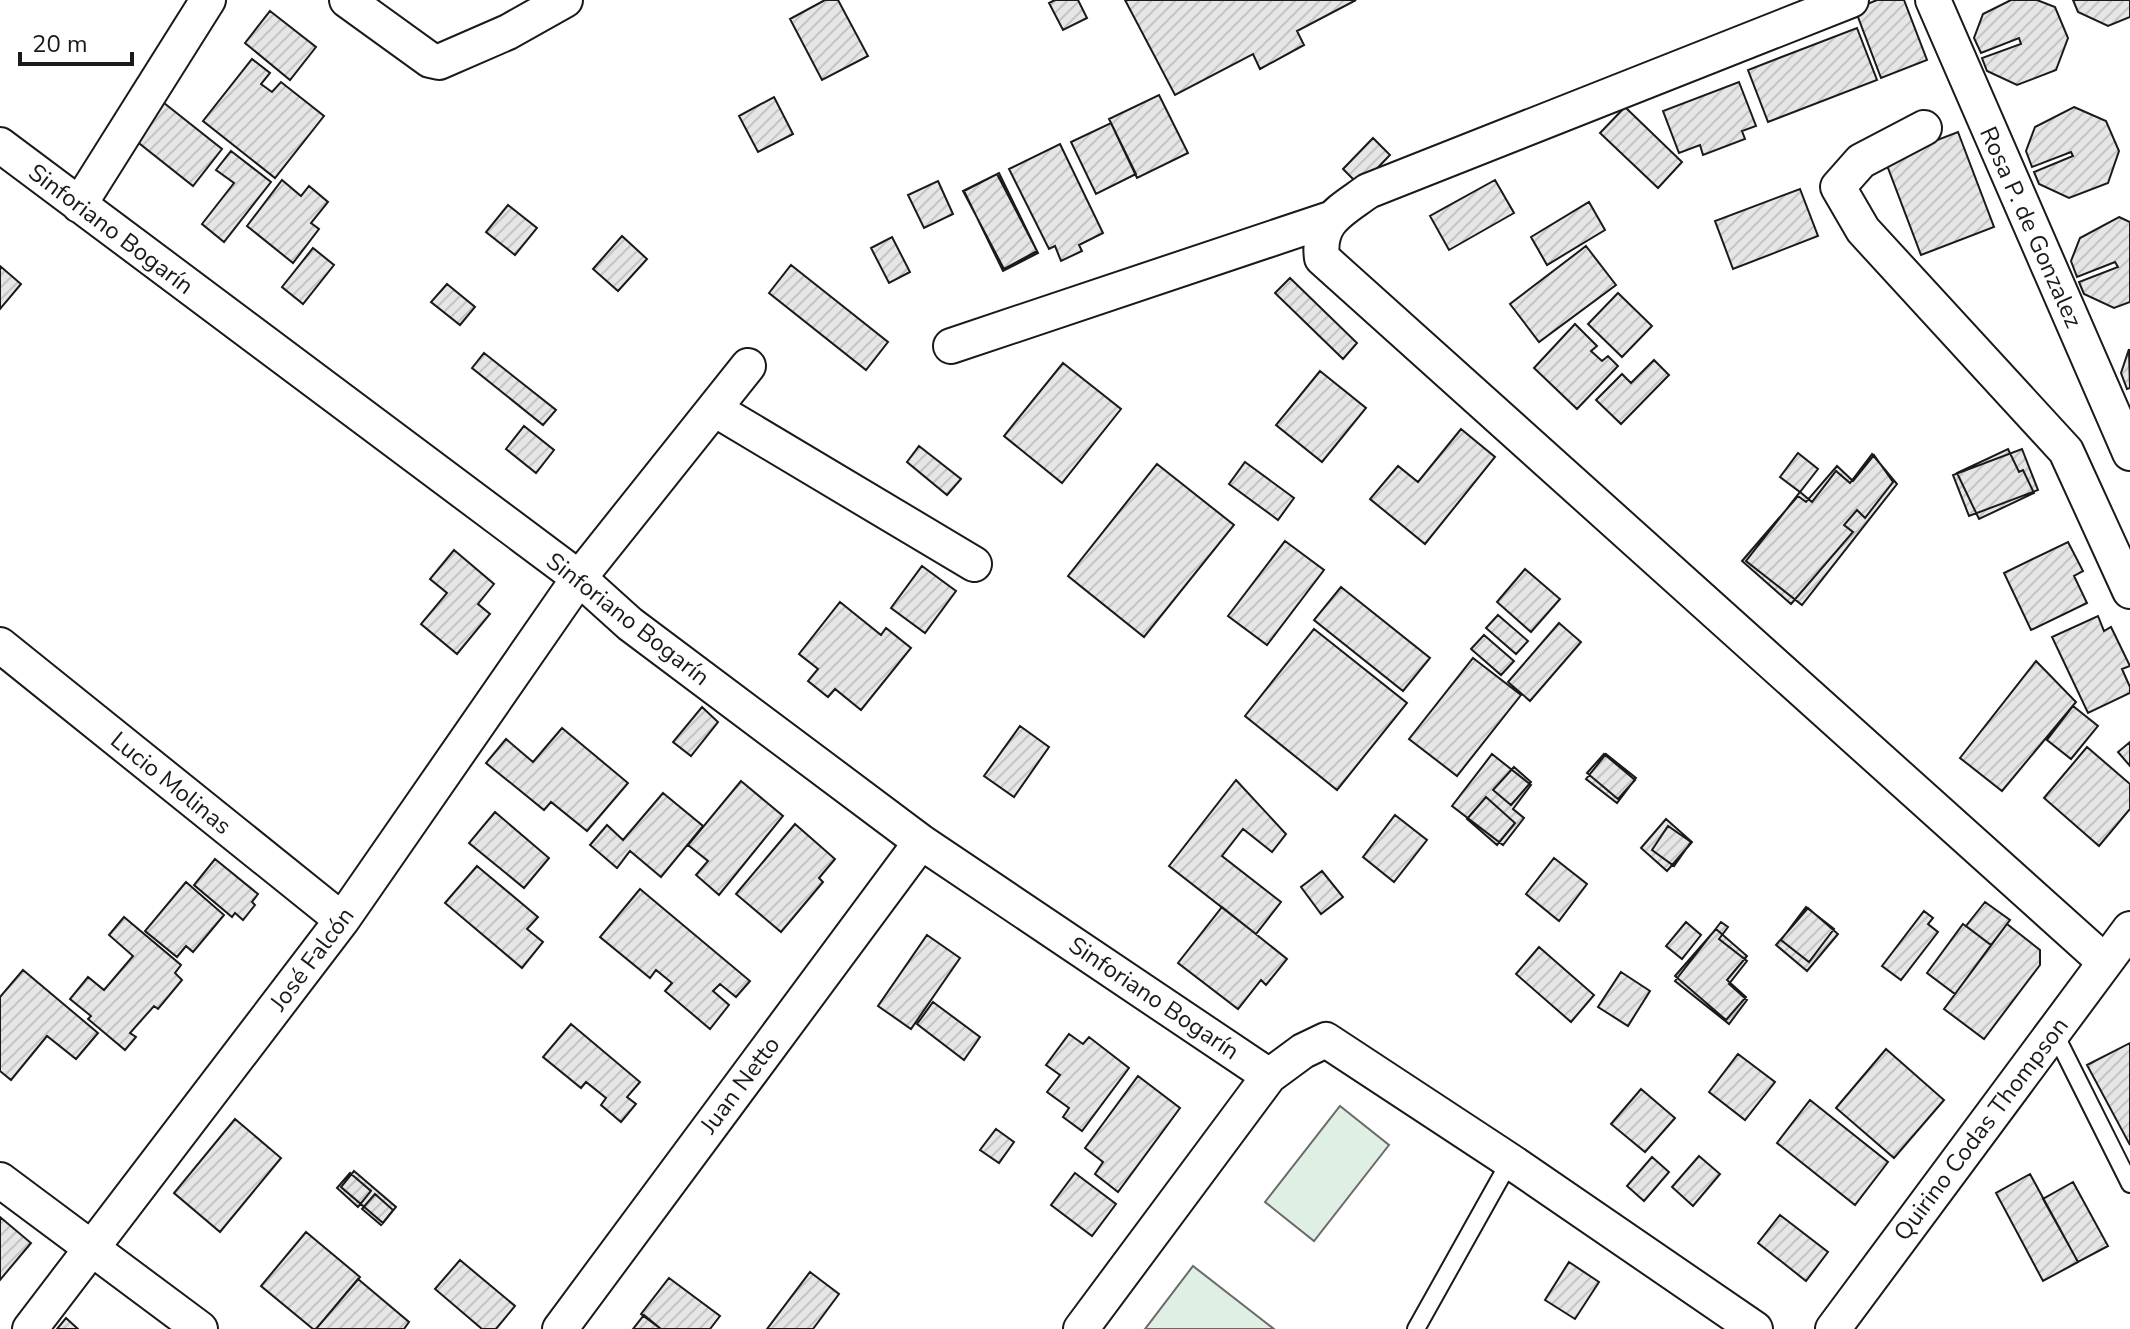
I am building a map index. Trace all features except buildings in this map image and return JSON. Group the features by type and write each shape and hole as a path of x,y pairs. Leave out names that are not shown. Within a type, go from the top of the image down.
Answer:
{"street":[{"path":"79,205 208,0"},
{"path":"347,0 430,60 439,62 508,32 565,0"},
{"path":"951,346 1330,219 1368,191 1851,0"},
{"name":"Rosa P. de Gonzalez","path":"1933,0 2130,453"},
{"path":"1924,128 1861,161 1838,187 1863,230 2066,451 2130,591"},
{"name":"Sinforiano Bogarín","path":"0,145 579,578 630,624 921,842 1269,1076"},
{"path":"1330,219 1320,242 1322,258 2105,962"},
{"name":"José Falcón","path":"30,1329 342,920 579,578 716,410 748,366"},
{"path":"716,410 974,564"},
{"name":"Lucio Molinas","path":"0,645 342,920"},
{"name":"Juan Netto","path":"560,1329 921,842"},
{"name":"Quirino Codas Thompson","path":"1848,1322 2130,929"},
{"path":"1081,1329 1269,1076 1303,1051 1326,1040 1510,1161 1755,1329"},
{"path":"0,1180 200,1329"}],"lane":[{"path":"2054,1031 2130,1184"},
{"path":"1416,1329 1510,1161"}],"green space":[{"path":"1340,1106 1389,1145 1314,1241 1265,1202"},
{"path":"1193,1266 1274,1329 1145,1329"}]}
